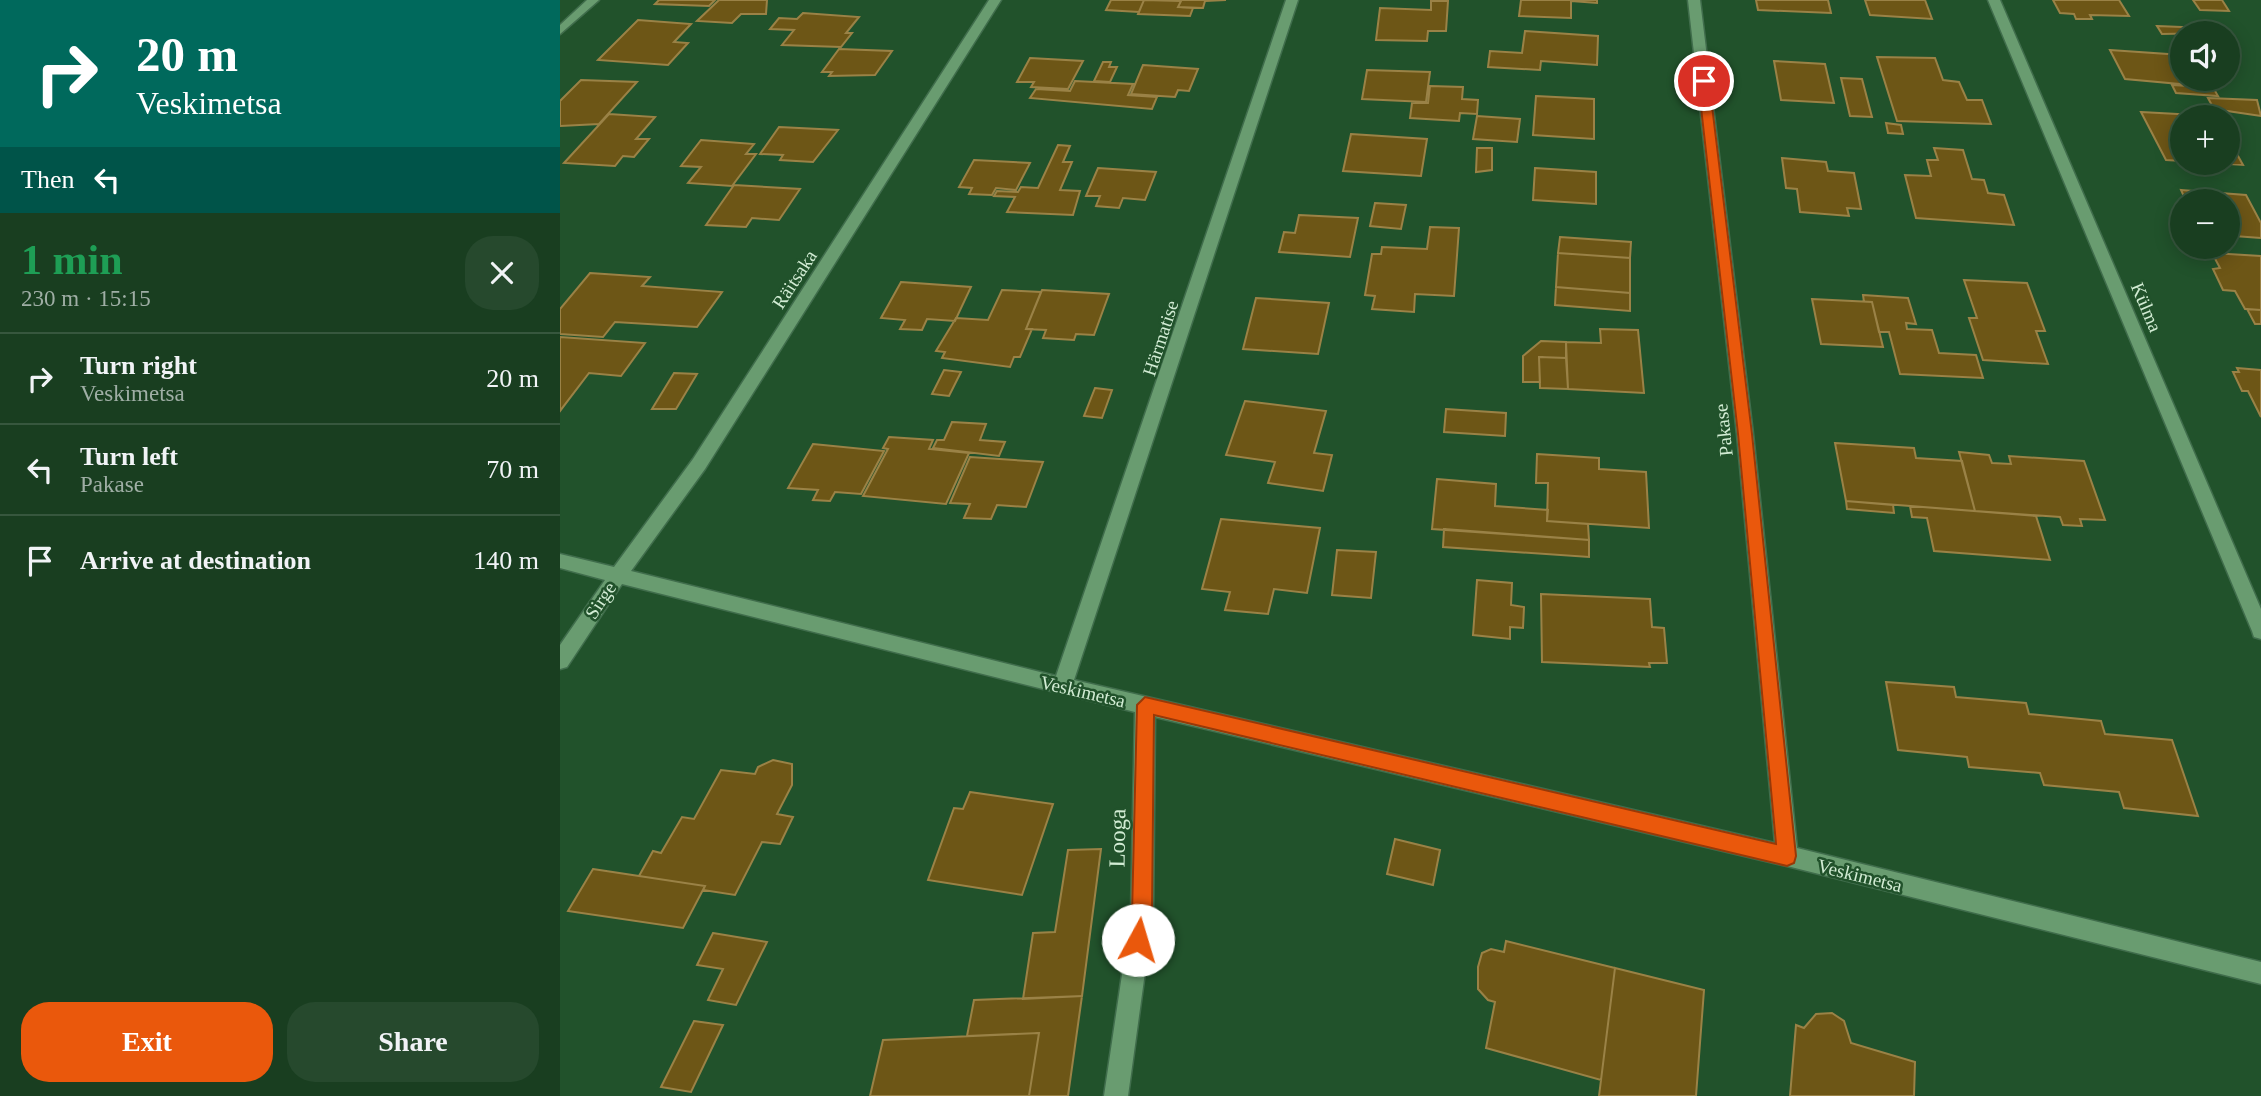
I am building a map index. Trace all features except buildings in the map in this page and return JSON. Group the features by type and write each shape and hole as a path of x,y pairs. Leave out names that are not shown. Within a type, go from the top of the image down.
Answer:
{"street":[{"path":"560,31 593,0"},
{"name":"Räitsaka","path":"618,575 699,464 995,0"},
{"name":"Härmatise","path":"1062,686 1292,0"},
{"name":"Pakase","path":"1694,0 1745,434 1787,856"},
{"name":"Külma","path":"1994,0 2261,631"},
{"name":"Veskimetsa","path":"560,561 1062,686 1787,856 2261,973"},
{"name":"Sirge","path":"560,661 618,575"},
{"name":"Looga","path":"1116,1096 1142,914 1145,705"}],"route":[{"path":"1138,940 1142,914 1145,705 1787,856 1745,434 1704,81"}]}
